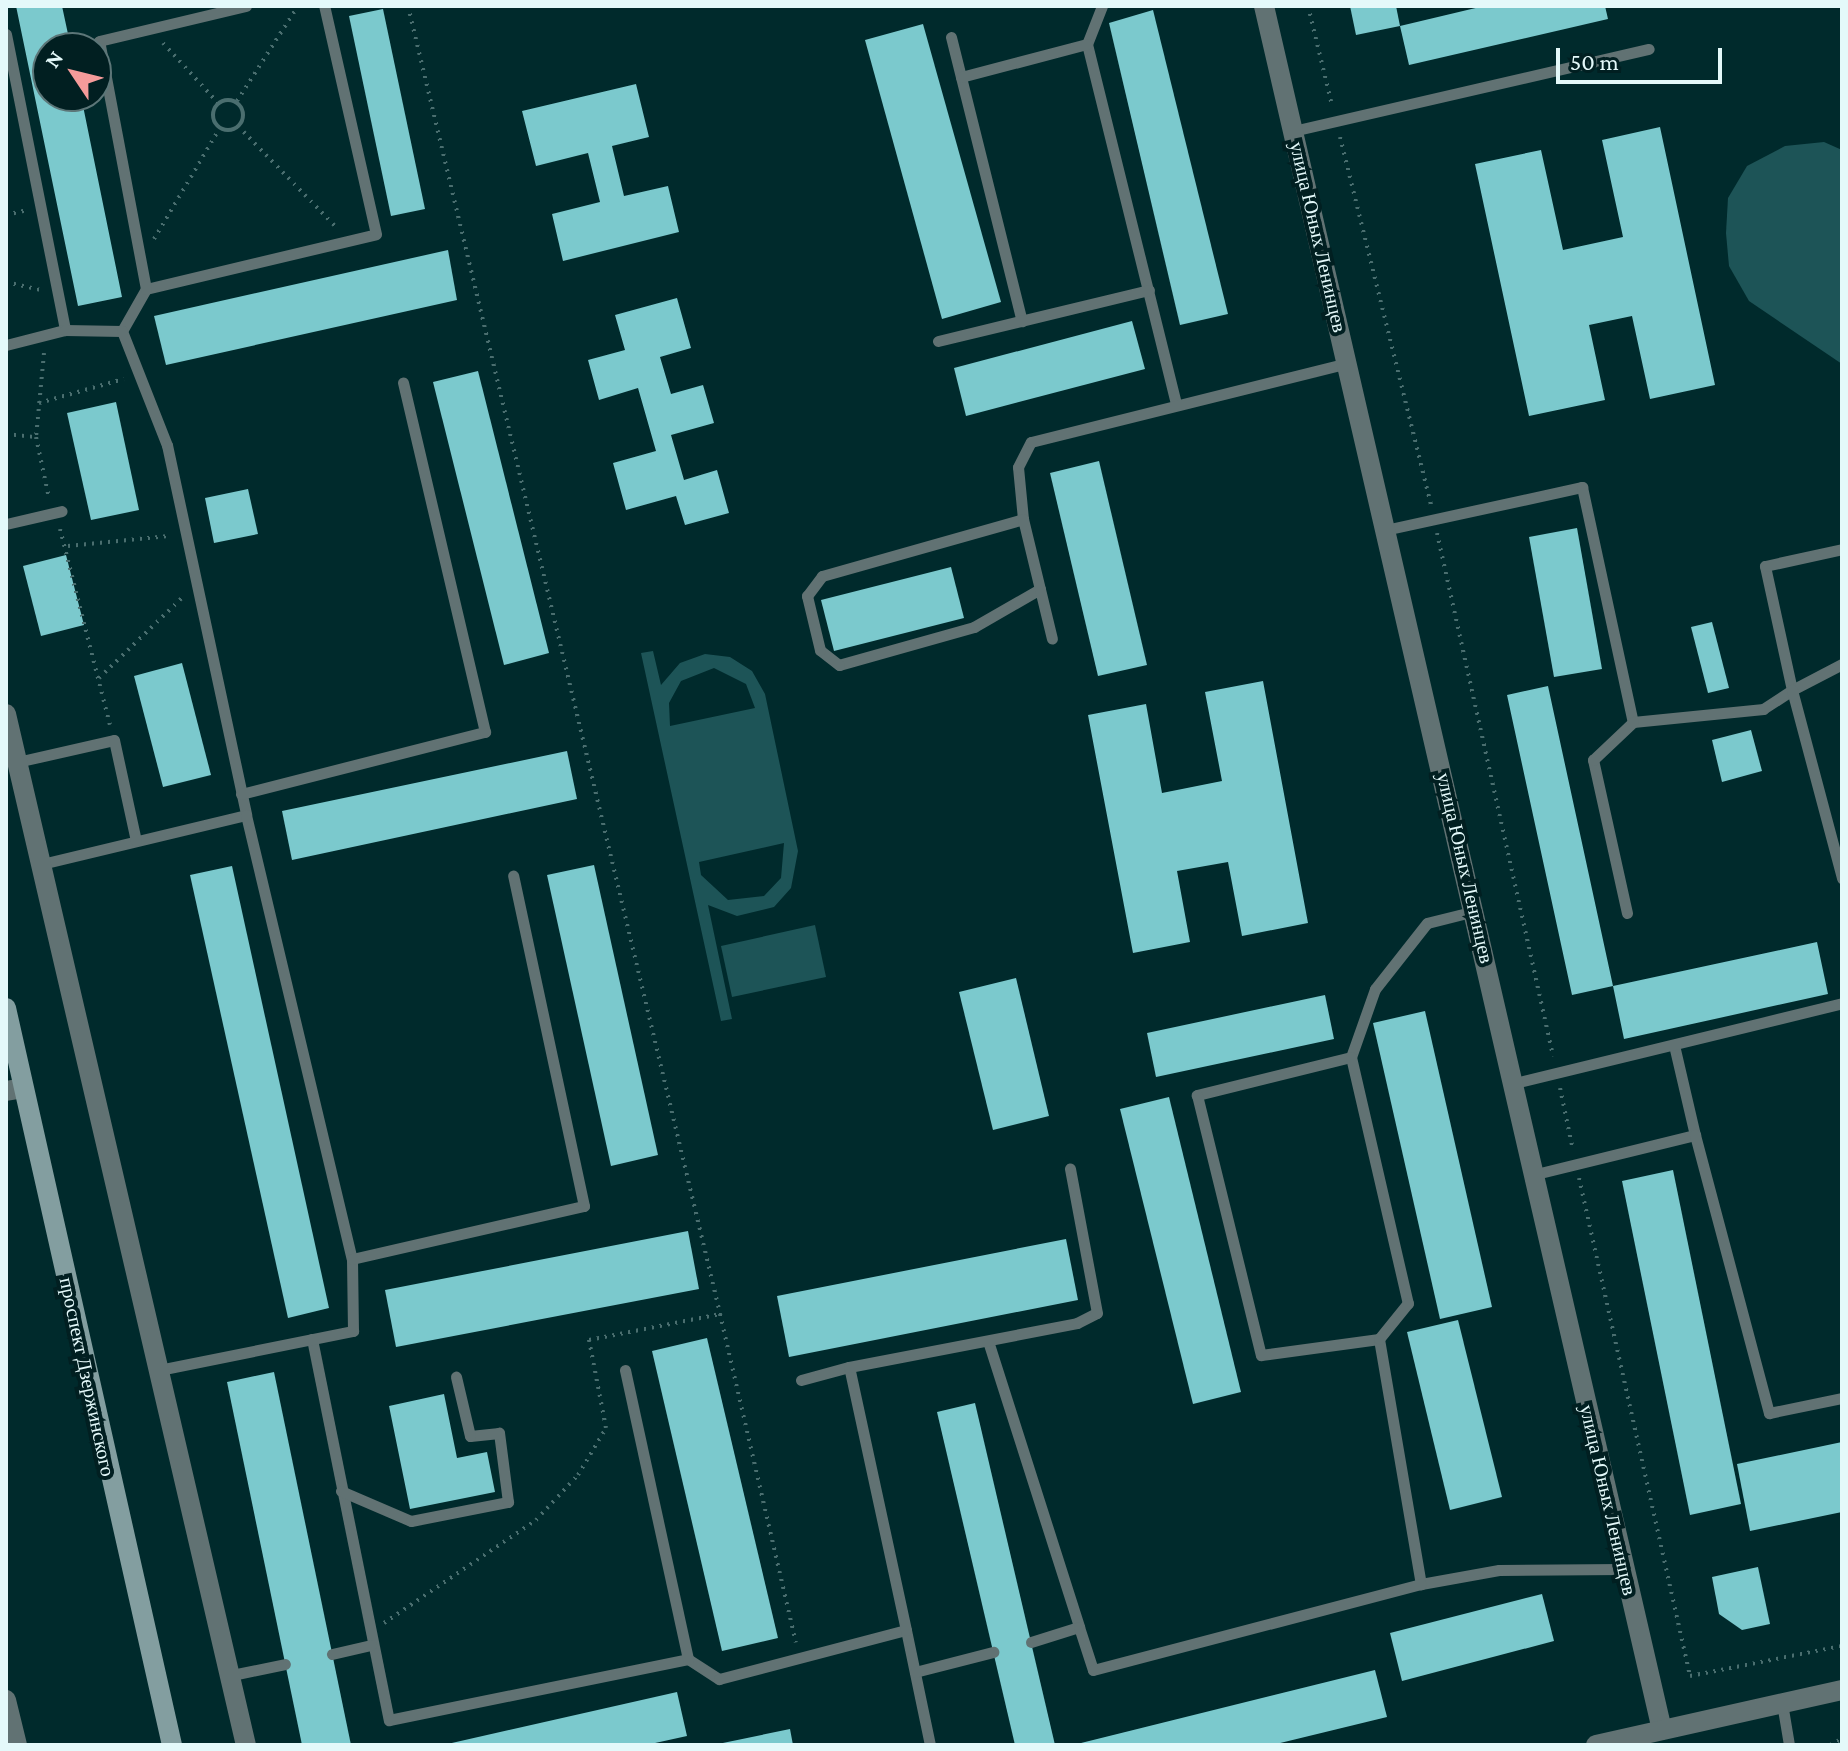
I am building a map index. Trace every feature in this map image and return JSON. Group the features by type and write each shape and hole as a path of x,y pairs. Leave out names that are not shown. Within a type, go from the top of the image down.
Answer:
{"main road":[{"name":"проспект Дзержинского","path":"6,1008 14,1090 172,1745"}],"street":[{"name":"улица Юных Ленинцев","path":"1264,6 1536,1174 1622,1569 1662,1730"},
{"path":"6,714 164,1369 246,1745"},
{"path":"1596,1745 1842,1690"},
{"path":"6,1700 12,1734"}],"lane":[{"path":"164,1369 353,1331 352,1259 241,794 167,445 122,331 146,289 99,41 246,6"},
{"path":"146,289 376,234 324,6"},
{"path":"1102,6 1087,44 1176,404"},
{"path":"6,34 65,330"},
{"path":"951,37 1022,321"},
{"path":"961,77 1087,44"},
{"path":"1293,131 1649,49"},
{"path":"938,341 1149,290"},
{"path":"6,345 65,330 122,331"},
{"path":"1052,639 1023,519 1018,467 1031,442 1348,363"},
{"path":"241,794 485,732 403,383"},
{"path":"1385,530 1582,487 1633,722"},
{"path":"6,524 57,512"},
{"path":"1023,519 822,576 807,596 820,650 839,665 974,627 1040,589"},
{"path":"1842,549 1765,566 1792,690 1842,878"},
{"path":"1627,913 1593,760 1633,722 1763,709 1842,664"},
{"path":"17,762 114,740 136,841"},
{"path":"42,864 246,815"},
{"path":"352,1259 584,1206 513,876"},
{"path":"1351,1057 1197,1095 1261,1355 1379,1339 1408,1303 1351,1057 1375,989 1427,923 1475,911"},
{"path":"1515,1083 1842,1003"},
{"path":"1674,1045 1769,1413 1842,1398"},
{"path":"1536,1174 1695,1135"},
{"path":"801,1380 849,1367 988,1341 1097,1313 1070,1169"},
{"path":"312,1339 371,1645 389,1720 688,1659 719,1679 906,1630"},
{"path":"1379,1339 1421,1584"},
{"path":"988,1341 1093,1670 1421,1584 1499,1570 1622,1569"},
{"path":"849,1367 930,1745"},
{"path":"625,1370 688,1659"},
{"path":"341,1491 411,1521 508,1502 499,1433 470,1436 456,1377"},
{"path":"1031,1642 1079,1627"},
{"path":"332,1654 371,1645"},
{"path":"915,1672 993,1652"},
{"path":"232,1675 285,1664"},
{"path":"1782,1703 1789,1745"}],"path":[{"path":"237,101 298,6"},
{"path":"408,6 720,1314"},
{"path":"1308,6 1434,518 1690,1676 1842,1646"},
{"path":"150,29 218,103"},
{"path":"218,103 237,101"},
{"path":"237,101 243,118 238,126"},
{"path":"218,103 213,111 220,128"},
{"path":"238,126 350,240"},
{"path":"220,128 238,126"},
{"path":"141,262 220,128"},
{"path":"6,282 58,295"},
{"path":"46,335 36,437 68,546 114,740"},
{"path":"39,403 138,375"},
{"path":"6,434 36,437"},
{"path":"68,546 187,535"},
{"path":"99,678 198,584"},
{"path":"1820,1745 1842,1739"}],"shaded area":[{"path":"1824,142 1842,150 1842,364 1749,301 1729,266 1726,233 1728,198 1747,166 1785,146"},
{"path":"653,651 661,685 680,663 705,654 730,657 752,671 765,694 798,851 791,888 774,907 737,916 708,905 732,1019 721,1021 641,653","holes":["714,668 746,684 755,708 670,726 669,703 681,681","784,843 781,878 764,896 728,900 701,875 699,862"]},
{"path":"815,925 826,977 732,997 721,946"}],"building":[{"path":"16,6 62,6 68,32 32,32 32,83"},
{"path":"1350,6 1396,6 1400,26 1356,35"},
{"path":"1484,6 1605,6 1608,19 1409,65 1400,26"},
{"path":"383,9 425,209 391,216 349,16"},
{"path":"1153,10 1228,314 1180,325 1109,23"},
{"path":"923,24 1001,302 942,319 865,40"},
{"path":"636,84 649,137 612,146 624,196 668,186 679,232 563,261 552,214 600,202 588,153 536,166 522,111"},
{"path":"38,112 84,112 122,297 78,306"},
{"path":"1660,127 1715,385 1650,399 1632,316 1589,325 1605,400 1529,416 1475,164 1541,150 1563,250 1623,237 1602,140"},
{"path":"448,250 457,300 166,365 154,316"},
{"path":"677,298 691,348 660,357 671,394 703,385 714,423 671,435 684,480 717,470 729,513 685,525 676,496 626,510 613,463 656,451 638,388 599,400 588,360 625,350 615,315"},
{"path":"1132,321 1145,369 966,416 954,368"},
{"path":"478,371 549,653 504,665 433,382"},
{"path":"116,402 139,510 91,520 67,413"},
{"path":"1099,461 1147,665 1098,676 1050,473"},
{"path":"248,489 258,534 214,543 205,498"},
{"path":"1577,528 1602,669 1554,677 1529,537"},
{"path":"66,555 84,625 41,636 23,566"},
{"path":"951,567 964,618 834,651 821,600"},
{"path":"1712,622 1729,688 1708,693 1691,627"},
{"path":"182,663 211,775 163,787 134,676"},
{"path":"1263,681 1308,923 1242,936 1228,862 1177,871 1190,942 1133,953 1088,715 1146,704 1162,793 1222,781 1205,692"},
{"path":"1548,686 1613,986 1572,995 1507,695"},
{"path":"1751,730 1762,771 1722,782 1712,740"},
{"path":"567,751 577,799 292,860 282,811"},
{"path":"594,865 658,1155 611,1166 547,875"},
{"path":"232,866 329,1308 288,1318 190,875"},
{"path":"1817,942 1828,994 1624,1039 1613,986"},
{"path":"1016,978 1049,1116 993,1130 959,992"},
{"path":"1325,995 1334,1039 1156,1077 1147,1033"},
{"path":"1425,1011 1492,1307 1440,1319 1373,1023"},
{"path":"1169,1097 1241,1392 1193,1404 1120,1109"},
{"path":"1673,1170 1741,1504 1690,1515 1622,1181"},
{"path":"688,1231 699,1289 396,1347 385,1290"},
{"path":"1066,1239 1078,1300 789,1357 777,1296"},
{"path":"1458,1320 1502,1497 1450,1510 1407,1332"},
{"path":"707,1338 778,1638 722,1651 652,1351"},
{"path":"274,1372 351,1745 302,1745 227,1382"},
{"path":"444,1394 457,1458 487,1452 495,1492 410,1509 389,1406"},
{"path":"975,1403 1055,1745 1015,1745 937,1412"},
{"path":"1842,1442 1842,1512 1750,1531 1737,1464"},
{"path":"1758,1567 1770,1624 1742,1630 1719,1614 1712,1577"},
{"path":"1542,1594 1554,1641 1402,1681 1390,1633"},
{"path":"1375,1670 1387,1717 1272,1745 1073,1745"},
{"path":"677,1692 687,1736 646,1745 443,1745"},
{"path":"790,1729 793,1745 718,1745 718,1744"}]}
